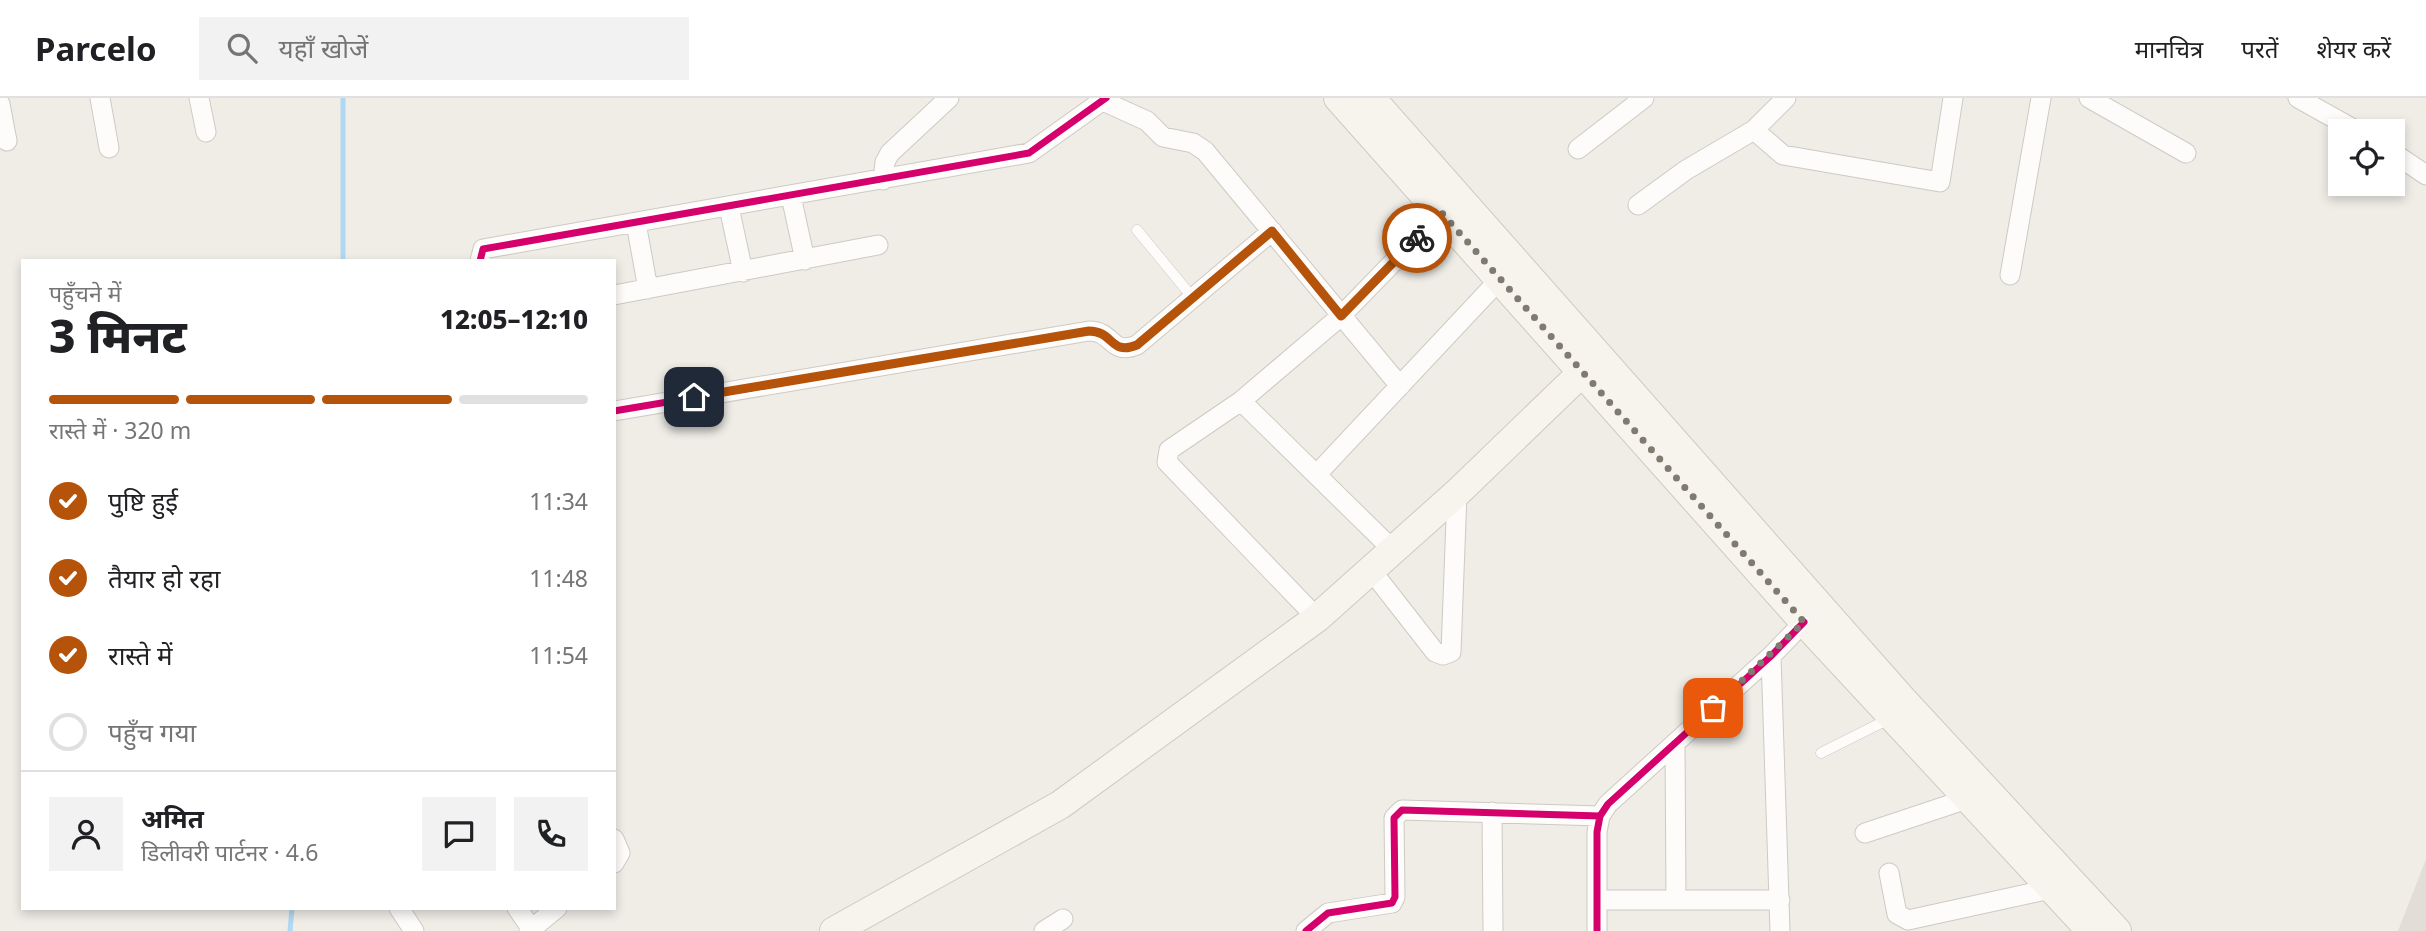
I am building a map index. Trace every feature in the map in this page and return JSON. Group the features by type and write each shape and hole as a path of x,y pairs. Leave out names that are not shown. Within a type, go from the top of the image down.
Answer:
{"main road":[{"path":"1338,98 1501,278 1591,364 2117,931"},
{"path":"1371,98 1804,622 2091,931"},
{"path":"853,926 1060,805 1317,618 1457,493 1591,364"}],"street":[{"path":"100,98 109,148"},
{"path":"199,98 206,132"},
{"path":"883,180 885,162 890,153 949,98"},
{"path":"1578,149 1644,98"},
{"path":"1638,205 1686,170 1754,130 1786,98"},
{"path":"1754,130 1783,155 1940,181 1953,98"},
{"path":"2010,275 2041,98"},
{"path":"2090,98 2186,153"},
{"path":"2298,98 2336,119"},
{"path":"480,259 483,249 1035,152 1105,100 1147,121 1163,137 1199,147 1400,386"},
{"path":"0,104 7,141"},
{"path":"2405,161 2426,175"},
{"path":"791,196 805,260"},
{"path":"729,207 743,272"},
{"path":"1317,618 1167,463 1169,450 1241,401 1341,316 1441,212"},
{"path":"636,223 648,289"},
{"path":"616,411 1089,331 1103,333 1116,346 1127,349 1137,345 1272,231"},
{"path":"616,295 878,245"},
{"path":"1317,474 1501,278"},
{"path":"1241,401 1393,550"},
{"path":"1371,570 1435,652 1443,655 1451,652 1457,493"},
{"path":"1597,931 1600,816 1608,804 1771,656 1804,622"},
{"path":"1771,656 1780,931"},
{"path":"1675,743 1676,900"},
{"path":"1865,833 1967,799"},
{"path":"1306,931 1328,913 1392,903 1395,897 1394,818 1397,812 1416,809 1600,816"},
{"path":"1492,812 1493,931"},
{"path":"616,844 620,853 616,860"},
{"path":"1889,873 1897,914 1902,919 2050,889"},
{"path":"1597,900 1780,900"},
{"path":"401,910 414,931"},
{"path":"518,910 531,930 555,910"},
{"path":"1044,931 1063,919"}],"lane":[{"path":"1137,230 1193,298"},
{"path":"1821,753 1892,718"}],"shaded area":[{"path":"2426,859 2426,931 2398,931"}],"waterway":[{"path":"343,98 343,259"},
{"path":"290,931 292,910"}],"cycle path":[{"path":"480,259 483,249 1029,153 1106,98"},
{"path":"616,411 1089,331 1097,332 1117,345 1128,348 1137,345 1272,231"},
{"path":"1597,931 1597,832 1600,816 1608,804 1771,656 1804,622"},
{"path":"1306,931 1328,913 1392,903 1395,897 1394,818 1402,810 1600,816"}],"way so far":[{"path":"1417,238 1441,212 1501,278 1581,374 1804,622 1713,708"}],"route":[{"path":"694,397 1089,331 1103,333 1120,349 1127,349 1137,345 1272,231 1341,316 1417,238"}]}
